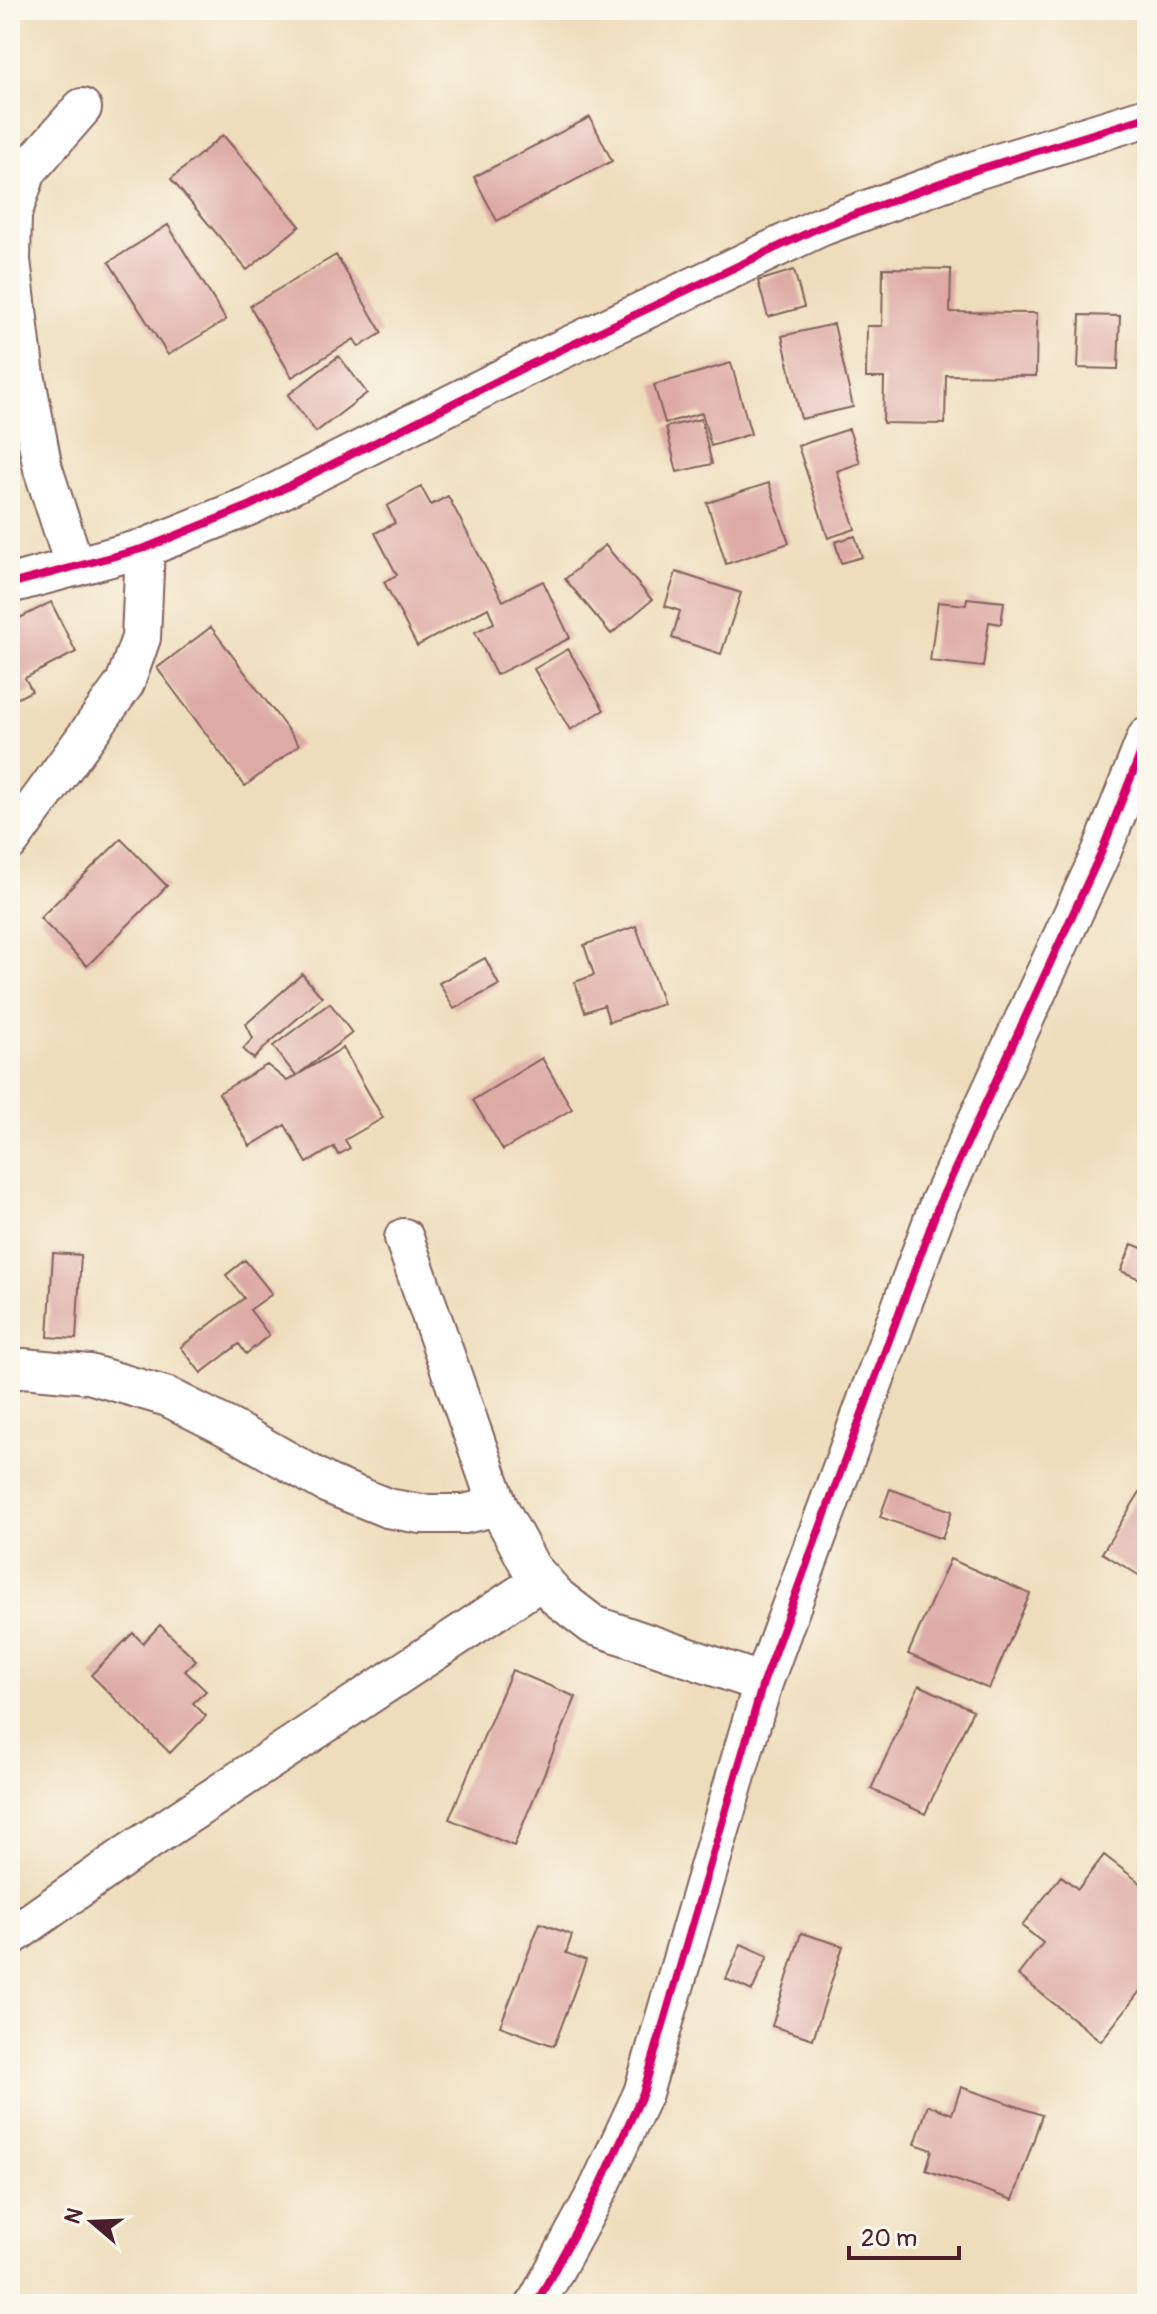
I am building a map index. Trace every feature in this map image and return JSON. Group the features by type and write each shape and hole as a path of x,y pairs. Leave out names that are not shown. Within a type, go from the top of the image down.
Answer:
{"street":[{"path":"75,567 43,469 24,369 11,260 12,214 27,171 82,108"},
{"path":"10,584 145,548 249,506 531,364 820,227 976,170 1147,117"},
{"path":"10,841 125,683 141,638 145,548"},
{"path":"536,2304 598,2190 643,2093 763,1683 939,1204 1101,853 1147,737"},
{"path":"404,1238 498,1506 531,1568 558,1598 593,1625 763,1683"},
{"path":"10,1371 23,1368 89,1374 168,1397 328,1484 387,1508 421,1514 464,1514 498,1506"},
{"path":"10,1937 128,1854 542,1580"}],"building":[{"path":"590,117 612,161 497,221 474,177"},
{"path":"223,135 300,226 247,270 171,179"},
{"path":"168,225 226,320 168,355 109,262"},
{"path":"336,255 382,333 359,347 354,339 292,377 250,306"},
{"path":"883,268 951,269 950,312 1037,313 1036,376 946,375 945,424 883,423 884,378 866,378 867,326 882,326"},
{"path":"794,270 804,307 768,317 758,281"},
{"path":"1080,315 1120,316 1118,369 1078,368"},
{"path":"834,324 853,407 801,419 782,336"},
{"path":"339,356 367,393 316,432 288,395"},
{"path":"731,363 751,434 711,446 702,413 665,423 654,385"},
{"path":"701,419 712,464 677,472 666,427"},
{"path":"849,429 860,463 837,471 855,529 828,538 798,446"},
{"path":"769,483 789,543 726,564 707,503"},
{"path":"421,487 431,505 448,496 503,601 543,581 570,638 496,675 475,632 494,623 488,608 417,646 384,582 397,575 375,533 395,523 387,506"},
{"path":"855,536 862,557 841,563 835,542"},
{"path":"605,545 652,600 611,634 565,579"},
{"path":"676,572 741,593 721,654 672,638 680,611 665,606"},
{"path":"967,598 1004,602 1001,624 989,622 983,667 930,661 938,602 966,605"},
{"path":"51,602 76,652 25,678 32,691 10,702 10,619 12,622"},
{"path":"211,627 299,745 245,786 157,668"},
{"path":"568,649 604,710 570,730 534,669"},
{"path":"121,839 167,886 87,966 40,918"},
{"path":"636,926 663,1004 609,1022 604,1005 585,1012 575,982 594,975 584,945"},
{"path":"485,958 499,985 454,1009 439,983"},
{"path":"302,974 322,997 254,1059 243,1049 253,1038 246,1024"},
{"path":"330,1003 352,1033 296,1076 273,1046"},
{"path":"343,1048 383,1118 345,1140 350,1148 338,1155 334,1147 307,1163 285,1125 250,1146 219,1093 267,1065 287,1081"},
{"path":"542,1058 572,1109 503,1150 473,1100"},
{"path":"1132,1244 1147,1250 1147,1282 1121,1271"},
{"path":"53,1253 81,1255 76,1339 48,1337"},
{"path":"245,1260 272,1294 250,1310 269,1335 246,1354 239,1344 201,1373 181,1347 244,1298 226,1275"},
{"path":"1143,1487 1147,1489 1147,1570 1142,1577 1102,1553"},
{"path":"890,1489 952,1511 942,1539 880,1517"},
{"path":"950,1559 1030,1594 989,1689 908,1654"},
{"path":"160,1625 196,1660 185,1671 206,1691 193,1703 206,1716 170,1753 91,1675 133,1633 143,1643"},
{"path":"512,1670 576,1697 514,1846 449,1819"},
{"path":"919,1685 973,1710 925,1814 871,1789"},
{"path":"1104,1855 1147,1888 1147,1982 1101,2041 1018,1975 1043,1943 1022,1926 1061,1876 1078,1889"},
{"path":"540,1923 572,1935 566,1953 586,1960 554,2046 500,2026"},
{"path":"801,1933 843,1946 813,2039 772,2026"},
{"path":"741,1944 768,1956 752,1991 726,1979"},
{"path":"961,2087 1042,2115 1013,2200 926,2170 932,2150 915,2144 928,2105 952,2114"}],"cycle path":[{"path":"10,584 145,548 249,506 531,364 820,227 976,170 1147,117"},
{"path":"536,2304 598,2190 643,2093 763,1683 939,1204 1101,853 1147,737"}]}
